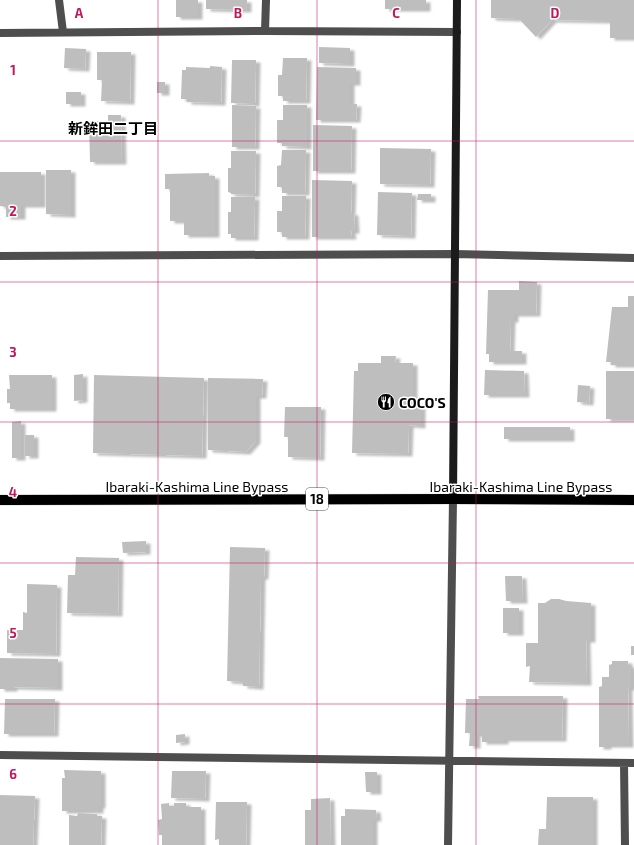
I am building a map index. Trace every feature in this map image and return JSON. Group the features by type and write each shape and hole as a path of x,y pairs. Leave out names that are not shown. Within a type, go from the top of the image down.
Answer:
{"main road":[{"name":"Ibaraki-Kashima Line Bypass","path":"0,500 634,500"}],"street":[{"path":"59,0 63,32"},
{"path":"265,31 266,0"},
{"path":"448,845 456,254 457,0"},
{"path":"0,33 265,31 457,32"},
{"path":"0,256 456,254 634,258"},
{"path":"0,755 634,763"},
{"path":"624,763 625,845"}],"building":[{"path":"176,0 198,0 198,17 176,17"},
{"path":"206,0 247,0 247,10 206,9"},
{"path":"385,0 426,0 426,9 385,9"},
{"path":"491,0 634,0 634,38 610,38 610,21 552,20 536,37 519,19 491,18"},
{"path":"319,47 350,48 350,64 319,63"},
{"path":"65,48 86,49 85,69 64,68"},
{"path":"97,52 131,52 130,102 101,101 102,80 97,80"},
{"path":"283,58 307,58 306,101 283,101 283,96 278,96 278,75 282,75"},
{"path":"232,60 256,60 255,104 231,103"},
{"path":"210,66 222,67 221,103 187,102 187,99 181,99 182,70 186,70 186,67 210,68"},
{"path":"317,67 356,68 356,83 350,83 350,104 357,104 356,120 316,120"},
{"path":"157,82 165,82 165,93 157,93"},
{"path":"66,92 81,92 81,104 66,104"},
{"path":"232,105 256,106 255,147 232,147"},
{"path":"283,105 307,105 307,147 282,146 282,143 277,143 277,120 283,120"},
{"path":"108,115 121,115 122,162 90,162 89,121 108,121"},
{"path":"313,125 352,126 351,171 313,171"},
{"path":"380,148 431,149 430,185 380,184"},
{"path":"282,150 306,150 305,193 282,193 282,187 277,187 277,166 281,165"},
{"path":"231,151 256,151 255,195 231,194 228,192 228,168 231,168"},
{"path":"46,170 71,170 71,215 46,214"},
{"path":"0,172 41,172 41,205 21,205 21,217 6,217 6,207 0,206"},
{"path":"209,173 209,176 215,176 215,235 184,235 184,221 170,221 170,189 165,189 165,174"},
{"path":"312,180 352,181 351,213 354,213 355,231 351,231 352,237 312,237"},
{"path":"378,192 412,193 411,236 377,235"},
{"path":"418,194 431,194 431,200 417,200"},
{"path":"282,196 306,196 305,237 282,237 282,232 277,232 277,211 282,211"},
{"path":"231,197 255,197 254,238 231,238 231,234 228,234 228,212 231,212"},
{"path":"519,281 537,282 536,314 514,314 514,320 511,320 510,351 522,351 522,362 489,362 489,354 486,354 488,290 519,290"},
{"path":"628,296 634,296 634,365 611,365 611,362 606,362 612,307 628,307"},
{"path":"381,356 396,356 395,363 413,363 413,406 421,406 421,426 409,425 408,454 352,453 354,371 358,371 358,363 381,363"},
{"path":"485,370 524,371 525,395 484,395"},
{"path":"606,371 634,371 634,419 606,419"},
{"path":"83,374 83,400 74,401 74,375"},
{"path":"9,375 52,375 52,409 10,409 10,403 7,403 7,389 10,389"},
{"path":"94,375 204,378 202,456 93,453"},
{"path":"208,378 263,379 262,396 256,396 256,441 246,452 208,450"},
{"path":"578,385 590,386 589,403 577,402"},
{"path":"285,407 321,407 320,458 288,457 288,437 284,437"},
{"path":"21,421 21,458 12,458 12,422"},
{"path":"504,427 570,427 570,439 504,439"},
{"path":"25,435 34,435 34,456 25,456"},
{"path":"146,541 146,552 123,553 122,542"},
{"path":"230,547 265,548 264,577 261,577 259,687 243,686 243,682 227,681"},
{"path":"76,557 119,558 118,614 67,613 68,575 75,575"},
{"path":"505,576 522,576 523,601 506,601"},
{"path":"27,584 57,585 56,654 7,653 7,630 23,630 23,612 27,613"},
{"path":"551,599 591,603 591,640 586,640 587,683 529,682 530,666 526,667 526,643 538,643 538,603 545,603"},
{"path":"503,608 519,608 519,633 503,633"},
{"path":"631,646 634,646 634,655 631,655"},
{"path":"0,658 58,659 58,688 13,687 13,689 0,689"},
{"path":"612,661 628,661 628,665 631,665 631,688 628,688 629,745 607,745 607,747 599,747 599,687 602,686 602,677 609,677 609,665 612,664"},
{"path":"478,696 563,696 562,739 504,739 504,742 482,742 482,734 476,734 476,746 469,746 470,733 465,733 466,699 479,699"},
{"path":"5,699 55,699 54,734 4,734"},
{"path":"185,734 185,742 176,743 176,735"},
{"path":"64,770 101,771 101,806 99,806 99,811 62,811 62,778 65,778"},
{"path":"172,771 206,771 205,799 171,798"},
{"path":"365,772 377,772 377,792 366,792"},
{"path":"0,795 35,796 33,845 0,845"},
{"path":"547,797 593,797 593,845 538,845 539,829 546,829"},
{"path":"330,798 331,845 305,845 305,810 311,810 311,799"},
{"path":"216,802 247,802 246,845 219,845 219,839 215,840"},
{"path":"169,803 169,806 174,806 174,803 186,803 186,807 201,807 201,845 162,845 162,835 159,835 158,820 162,819 161,804"},
{"path":"345,809 376,810 377,819 373,819 373,845 341,845 341,816 345,816"},
{"path":"78,813 97,814 97,816 102,816 101,845 69,845 69,815 77,816"}],"place":[{"name":"COCO'S","path":"386,402"}],"district":[{"name":"新鉾田二丁目","path":"113,128"}]}
